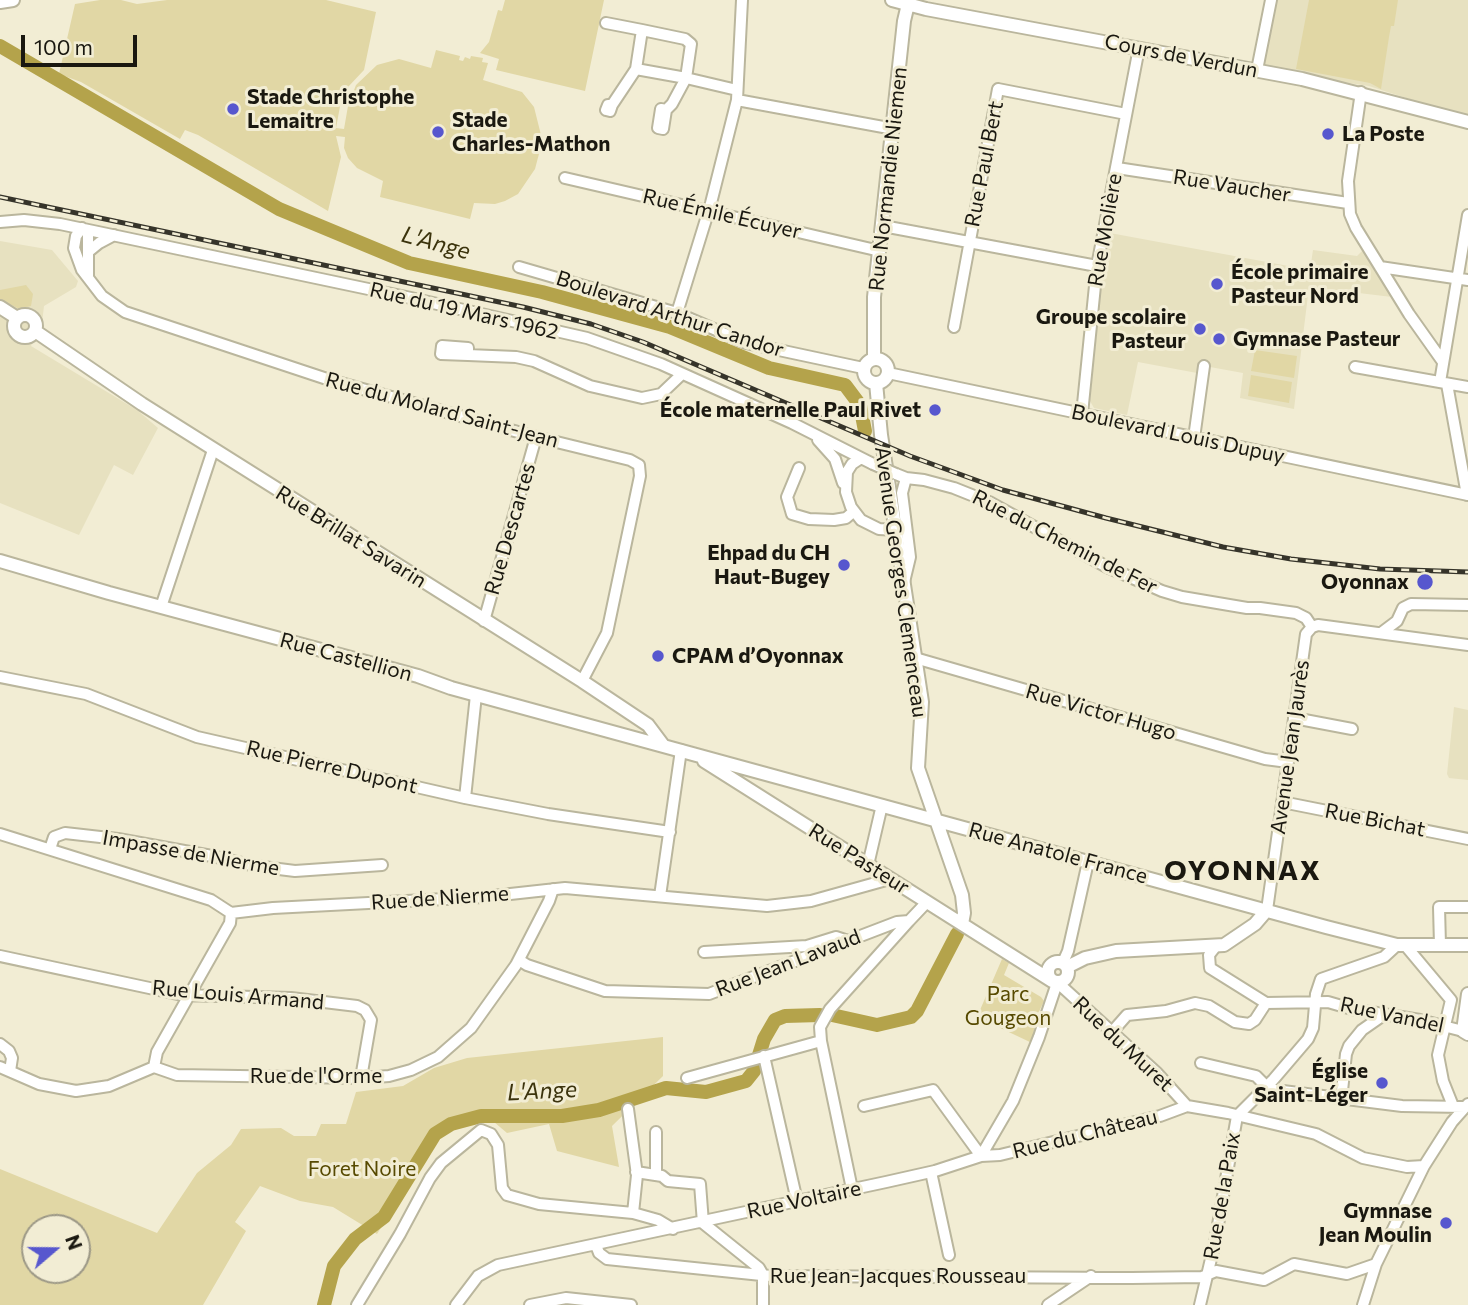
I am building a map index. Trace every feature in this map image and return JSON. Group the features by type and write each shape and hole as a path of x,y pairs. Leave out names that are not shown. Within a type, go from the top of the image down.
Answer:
{"main road":[{"path":"0,2 13,0"},
{"name":"Cours de Verdun","path":"892,0 1361,92 1468,122"},
{"name":"Rue Normandie Niemen","path":"874,359 873,310 908,2"},
{"name":"Rue Brillat Savarin","path":"0,307 17,318 25,315 31,317 35,322 35,331 142,404 582,681 648,725 663,745"},
{"path":"874,359 885,362 888,373 885,379 876,383 867,381 863,368 867,362 874,359"},
{"name":"Avenue Georges Clemenceau","path":"876,383 881,435 923,720 918,768 962,895 962,924"},
{"name":"Rue Castellion","path":"0,561 687,752"},
{"name":"Rue Anatole France","path":"687,752 1267,911 1401,945 1468,944"},
{"name":"Rue Pasteur","path":"687,752 1056,982"},
{"path":"1027,964 1066,961 1116,951 1224,945 1267,911"},
{"path":"1056,982 1067,977 1066,961"},
{"path":"1465,1032 1468,994"}],"street":[{"path":"677,313 708,211 737,95 742,0"},
{"path":"1257,70 1270,0"},
{"path":"606,23 690,41 692,48 686,78 666,110"},
{"path":"611,105 636,69 642,30"},
{"name":"Rue Molière","path":"1082,414 1097,266 1139,48"},
{"path":"636,69 686,78 737,95 894,130"},
{"name":"Rue Paul Bert","path":"969,243 998,89 1126,114"},
{"path":"1361,92 1348,181 1348,203 1356,228 1409,314 1443,362"},
{"name":"Rue Vaucher","path":"1116,168 1348,203"},
{"name":"Rue Émile Écuyer","path":"565,178 880,251"},
{"path":"1467,495 1444,383 1443,362 1463,279 1468,215"},
{"name":"Rue du 19 Mars 1962","path":"0,222 24,220 85,229 534,325 616,348 682,374 901,476"},
{"path":"60,224 88,279"},
{"path":"883,226 1097,266"},
{"path":"74,248 76,236 85,229"},
{"path":"85,229 88,279"},
{"path":"88,252 114,235"},
{"path":"954,327 969,243"},
{"name":"Boulevard Arthur Candor","path":"519,267 677,313 746,343 863,368"},
{"path":"1380,267 1463,279"},
{"name":"Rue du Molard Saint-Jean","path":"88,279 102,296 125,312 330,380 536,437 635,461 640,470 607,633 582,681"},
{"path":"468,355 516,357 534,361 590,386 642,398 661,394 682,374"},
{"path":"1194,438 1204,366"},
{"path":"1355,367 1468,387"},
{"name":"Boulevard Louis Dupuy","path":"888,373 1467,495"},
{"path":"813,434 831,454 842,477 853,512 861,520 879,529 896,530"},
{"name":"Rue Descartes","path":"484,621 536,437"},
{"path":"161,607 213,450"},
{"path":"842,477 843,464 857,456"},
{"path":"846,492 849,468 857,456"},
{"path":"799,468 787,497 792,514 809,519 834,520 846,518 853,512"},
{"path":"901,476 910,564 904,582"},
{"name":"Rue du Chemin de Fer","path":"901,476 954,488 989,502 1107,567 1162,592 1234,606 1296,614 1306,618 1312,627 1318,625 1468,645"},
{"path":"1381,633 1397,621 1403,608 1411,604 1468,605"},
{"name":"Avenue Jean Jaurès","path":"1267,911 1306,634 1312,627"},
{"name":"Rue Victor Hugo","path":"915,658 1265,759 1288,762"},
{"name":"Rue Pierre Dupont","path":"0,677 86,694 197,737 465,798 548,814 670,832"},
{"path":"465,798 476,695"},
{"path":"1294,718 1352,729"},
{"path":"660,896 687,752"},
{"name":"Rue Bichat","path":"1282,802 1468,839"},
{"path":"868,865 883,805"},
{"name":"Impasse de Nierme","path":"50,849 54,837 65,833 118,839 255,866 295,871 382,865"},
{"path":"0,834 211,900 231,913 230,923 157,1052 153,1067 109,1086 86,1091 57,1088 5,1069 12,1058 9,1051 0,1044"},
{"path":"1066,961 1088,862"},
{"name":"Rue de Nierme","path":"231,913 273,908 483,897 582,887 767,906 811,901 890,879"},
{"name":"Rue de l'Orme","path":"153,1067 177,1075 361,1078 389,1076 411,1070 450,1048 471,1028 519,960 553,889"},
{"path":"852,1189 820,1027 830,1009 927,902"},
{"path":"1440,946 1439,907 1468,907"},
{"name":"Rue Jean Lavaud","path":"519,960 539,970 605,991 709,994 897,922 909,921"},
{"path":"704,952 807,946 836,937 848,941"},
{"path":"1239,1114 1308,1040 1313,1028 1315,1001 1321,979 1384,957 1401,945 1451,1000 1438,1060 1453,1106"},
{"path":"1112,1032 1127,1015 1166,1011 1195,1003 1209,1006 1236,1022 1250,1024 1255,1020 1266,1003 1210,968 1209,955 1216,946"},
{"name":"Rue Louis Armand","path":"0,956 190,995 291,998 357,1006 365,1010 371,1020 361,1078"},
{"path":"864,1106 933,1090 981,1156 1013,1101 1039,1037 1056,982"},
{"name":"Rue du Muret","path":"1056,982 1157,1073 1187,1106"},
{"name":"Rue Vandel","path":"1266,1003 1328,1002 1352,1009 1446,1025 1465,1032"},
{"path":"1341,1100 1349,1046 1362,1030 1385,1014"},
{"path":"687,1078 821,1041"},
{"path":"764,1056 797,1201"},
{"path":"1201,1063 1256,1076 1266,1086 1275,1090 1402,1106 1467,1106"},
{"path":"1187,1106 1239,1114 1316,1134 1363,1158 1407,1167 1424,1166"},
{"name":"Rue du Château","path":"981,1156 1000,1155 1160,1116 1187,1106"},
{"path":"1365,1300 1376,1264 1424,1166 1452,1122 1467,1106"},
{"path":"628,1109 636,1172 633,1213"},
{"name":"Rue de la Paix","path":"1200,1305 1239,1114"},
{"path":"357,1305 430,1178 441,1163 481,1130 491,1134 498,1145 502,1188 507,1195 539,1203 633,1213 658,1220 673,1229"},
{"path":"656,1132 656,1175"},
{"name":"Rue Voltaire","path":"456,1305 478,1276 488,1269 930,1172 981,1156"},
{"path":"636,1172 656,1175 668,1181 700,1184 703,1223 714,1234 750,1258 763,1275 763,1305"},
{"path":"930,1172 949,1255"},
{"name":"Rue Jean-Jacques Rousseau","path":"596,1245 599,1253 607,1259 763,1275 955,1278 1208,1276 1216,1271 1264,1280 1294,1264 1347,1274 1376,1264"},
{"path":"1048,1305 1091,1276"},
{"path":"530,1305 566,1298 631,1305"}],"shaded area":[{"path":"1276,0 1468,0 1468,118 1369,86 1262,70"},
{"name":"Groupe scolaire Pasteur","path":"1110,233 1310,270 1313,250 1357,256 1363,250 1392,297 1309,287 1294,409 1240,398 1243,373 1199,365 1197,373 1138,362 1127,415 1094,408 1090,401 1102,277"},
{"path":"0,241 52,250 78,281 76,287 44,306 42,323 31,346 137,410 158,428 133,475 114,465 79,535 0,503"},
{"path":"1454,707 1468,710 1468,780 1449,778 1447,774"}],"green space":[{"name":"Stade Christophe Lemaitre","path":"121,0 137,4 167,0 326,0 376,12 364,70 348,87 341,101 336,128 344,129 348,106 356,85 377,65 399,59 431,68 436,50 460,56 459,60 463,61 465,57 470,59 471,56 483,58 482,62 488,63 483,80 522,92 534,107 541,135 535,169 518,194 495,204 474,203 470,219 380,197 383,181 357,168 344,148 345,137 336,136 341,157 328,211 198,135 185,130 180,139 81,82 59,74 75,4"},
{"path":"505,0 604,0 585,91 496,70 499,59 480,53 489,42 498,10 502,11"},
{"path":"1309,0 1398,0 1381,89 1370,83 1296,69"},
{"path":"26,285 33,294 31,306 19,309 0,299 0,290"},
{"path":"1255,350 1297,356 1294,378 1251,371"},
{"path":"1251,375 1292,382 1289,403 1248,396"},
{"name":"Parc Gougeon","path":"1002,959 1009,963 1004,975 1044,1001 1036,1018 1032,1043 977,1017"},
{"name":"Foret Noire","path":"663,1037 663,1076 612,1126 619,1167 557,1151 549,1124 507,1133 494,1122 459,1125 436,1140 377,1234 333,1207 300,1201 260,1186 235,1222 246,1231 203,1305 0,1305 0,1169 157,1233 197,1173 231,1145 241,1129 281,1128 294,1136 316,1136 321,1124 346,1124 356,1092 403,1086 434,1068 467,1058"}],"waterway":[{"name":"L'Ange","path":"0,46 279,209 409,263 542,292 670,327 769,368 845,385 860,405 865,431"},
{"name":"L'Ange","path":"832,1015 877,1025 911,1017 917,1011 957,934"},
{"name":"L'Ange","path":"324,1305 334,1266 355,1239 384,1217 435,1134 451,1124 481,1116 562,1116 599,1110 666,1088 706,1092 746,1081 754,1071 764,1039 775,1020 785,1016 820,1015"}],"railway":[{"path":"0,197 523,307 591,324 643,342 910,456 1003,490 1106,518 1223,547 1291,559 1380,569 1468,572"}],"place":[{"name":"Stade Christophe Lemaitre","path":"233,109"},
{"name":"Stade Charles-Mathon","path":"438,132"},
{"name":"La Poste","path":"1328,134"},
{"name":"École primaire Pasteur Nord","path":"1217,284"},
{"name":"Groupe scolaire Pasteur","path":"1200,329"},
{"name":"Gymnase Pasteur","path":"1219,339"},
{"name":"École maternelle Paul Rivet","path":"935,410"},
{"name":"Ehpad du CH Haut-Bugey","path":"844,565"},
{"name":"Oyonnax","path":"1425,582"},
{"name":"CPAM d’Oyonnax","path":"658,656"},
{"name":"Église Saint-Léger","path":"1382,1083"},
{"name":"Gymnase Jean Moulin","path":"1446,1223"}],"district":[{"name":"OYONNAX","path":"1243,871"}]}
